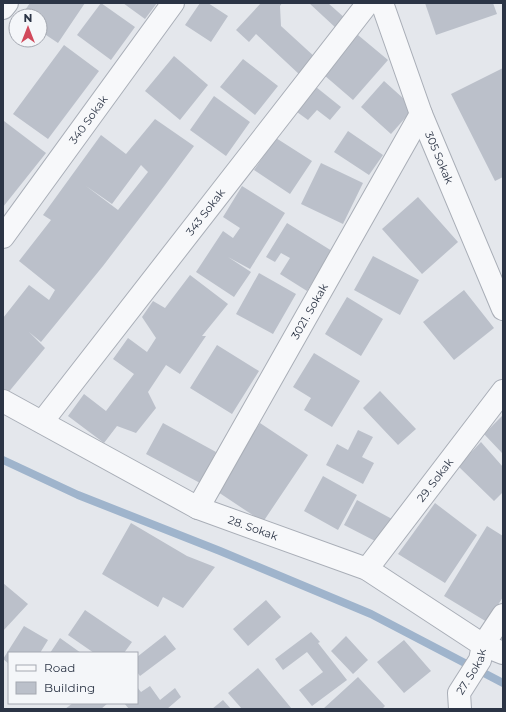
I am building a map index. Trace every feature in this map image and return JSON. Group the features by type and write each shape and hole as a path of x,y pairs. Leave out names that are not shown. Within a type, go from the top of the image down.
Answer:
{"street":[{"path":"3,8 7,3"},
{"name":"340 Sokak","path":"3,237 173,3"},
{"name":"343 Sokak","path":"42,422 368,3"},
{"name":"305 Sokak","path":"382,3 421,114 503,309"},
{"name":"3021. Sokak","path":"198,508 421,114"},
{"name":"29. Sokak","path":"368,569 503,391"},
{"name":"28. Sokak","path":"3,401 198,508 368,569 482,653 503,653"},
{"name":"27. Sokak","path":"460,701 482,653 503,615"}],"building":[{"path":"30,3 85,3 58,43 48,36 48,8 27,8"},
{"path":"101,3 135,27 111,60 77,35"},
{"path":"123,3 157,3 145,19"},
{"path":"200,3 208,3 228,16 211,42 185,25"},
{"path":"261,3 282,3 280,6 281,26 316,58 300,75 256,34 249,42 236,30"},
{"path":"309,3 328,3 346,19 337,29"},
{"path":"425,3 493,3 497,14 436,35"},
{"path":"358,35 388,60 353,100 324,75"},
{"path":"64,45 99,71 48,139 13,114"},
{"path":"174,56 208,85 180,120 145,91"},
{"path":"243,59 278,86 255,115 220,87"},
{"path":"503,68 503,177 495,181 451,94"},
{"path":"384,81 414,108 391,134 361,107"},
{"path":"316,87 341,107 330,120 317,110 308,120 297,112"},
{"path":"214,96 250,122 226,156 190,130"},
{"path":"155,119 194,146 103,266 41,342 29,332 45,348 7,394 3,391 3,318 29,285 49,300 55,290 19,261 51,220 43,215 101,135 126,154","holes":["141,165 148,172 118,210 86,186 112,204"]},
{"path":"4,121 46,153 3,207 3,123"},
{"path":"348,131 383,155 369,175 334,152"},
{"path":"276,138 312,161 290,194 254,170"},
{"path":"321,163 363,183 343,224 301,204"},
{"path":"242,186 285,213 250,269 228,257 251,272 234,297 196,272 223,231 233,238 240,228 223,217"},
{"path":"418,197 458,242 422,274 382,229"},
{"path":"287,223 332,251 307,291 280,274 290,258 281,253 275,262 266,257"},
{"path":"373,256 419,280 400,315 354,290"},
{"path":"259,273 296,294 273,334 236,314"},
{"path":"190,275 228,304 202,336 206,336 180,374 166,365 148,392 156,408 136,433 117,426 104,443 68,416 84,394 106,411 134,374 113,359 128,338 147,352 156,338 142,317 153,301 165,308"},
{"path":"464,290 494,328 454,360 423,322"},
{"path":"347,297 383,319 361,356 325,334"},
{"path":"217,345 259,371 232,414 190,388"},
{"path":"314,353 360,381 332,427 304,410 311,398 293,387"},
{"path":"380,391 416,429 398,445 363,408"},
{"path":"503,415 503,452 502,453 484,434"},
{"path":"163,423 216,452 200,483 146,454"},
{"path":"260,423 308,455 263,522 215,490"},
{"path":"358,430 373,437 362,457 374,463 363,484 326,465 337,444 348,450"},
{"path":"481,442 503,467 503,492 494,501 458,466"},
{"path":"323,476 357,495 338,530 304,511"},
{"path":"357,500 392,519 379,543 344,525"},
{"path":"435,503 477,535 445,583 398,554"},
{"path":"131,523 187,556 215,567 183,608 163,597 158,607 102,574"},
{"path":"487,526 503,536 503,597 487,622 444,596"},
{"path":"3,583 28,604 3,631"},
{"path":"266,600 281,617 248,646 233,629"},
{"path":"85,610 132,642 125,652 93,652 68,635"},
{"path":"24,626 48,640 41,652 8,652 8,663 3,659"},
{"path":"311,632 347,680 312,706 299,690 323,672 307,652 283,670 275,659"},
{"path":"165,635 176,649 140,676 138,673 138,656"},
{"path":"346,636 368,660 353,674 331,651"},
{"path":"60,638 80,652 51,652"},
{"path":"404,640 431,671 404,693 377,662"},
{"path":"258,668 292,709 242,709 228,693"},
{"path":"358,677 385,706 382,709 323,709"},
{"path":"150,686 160,700 175,688 181,697 167,709 129,709 125,704 138,704 138,688 141,692"},
{"path":"223,700 231,709 212,709"},
{"path":"72,704 107,704 101,709 65,709"}],"waterway":[{"path":"3,460 78,495 220,551 371,614 503,683"}]}
